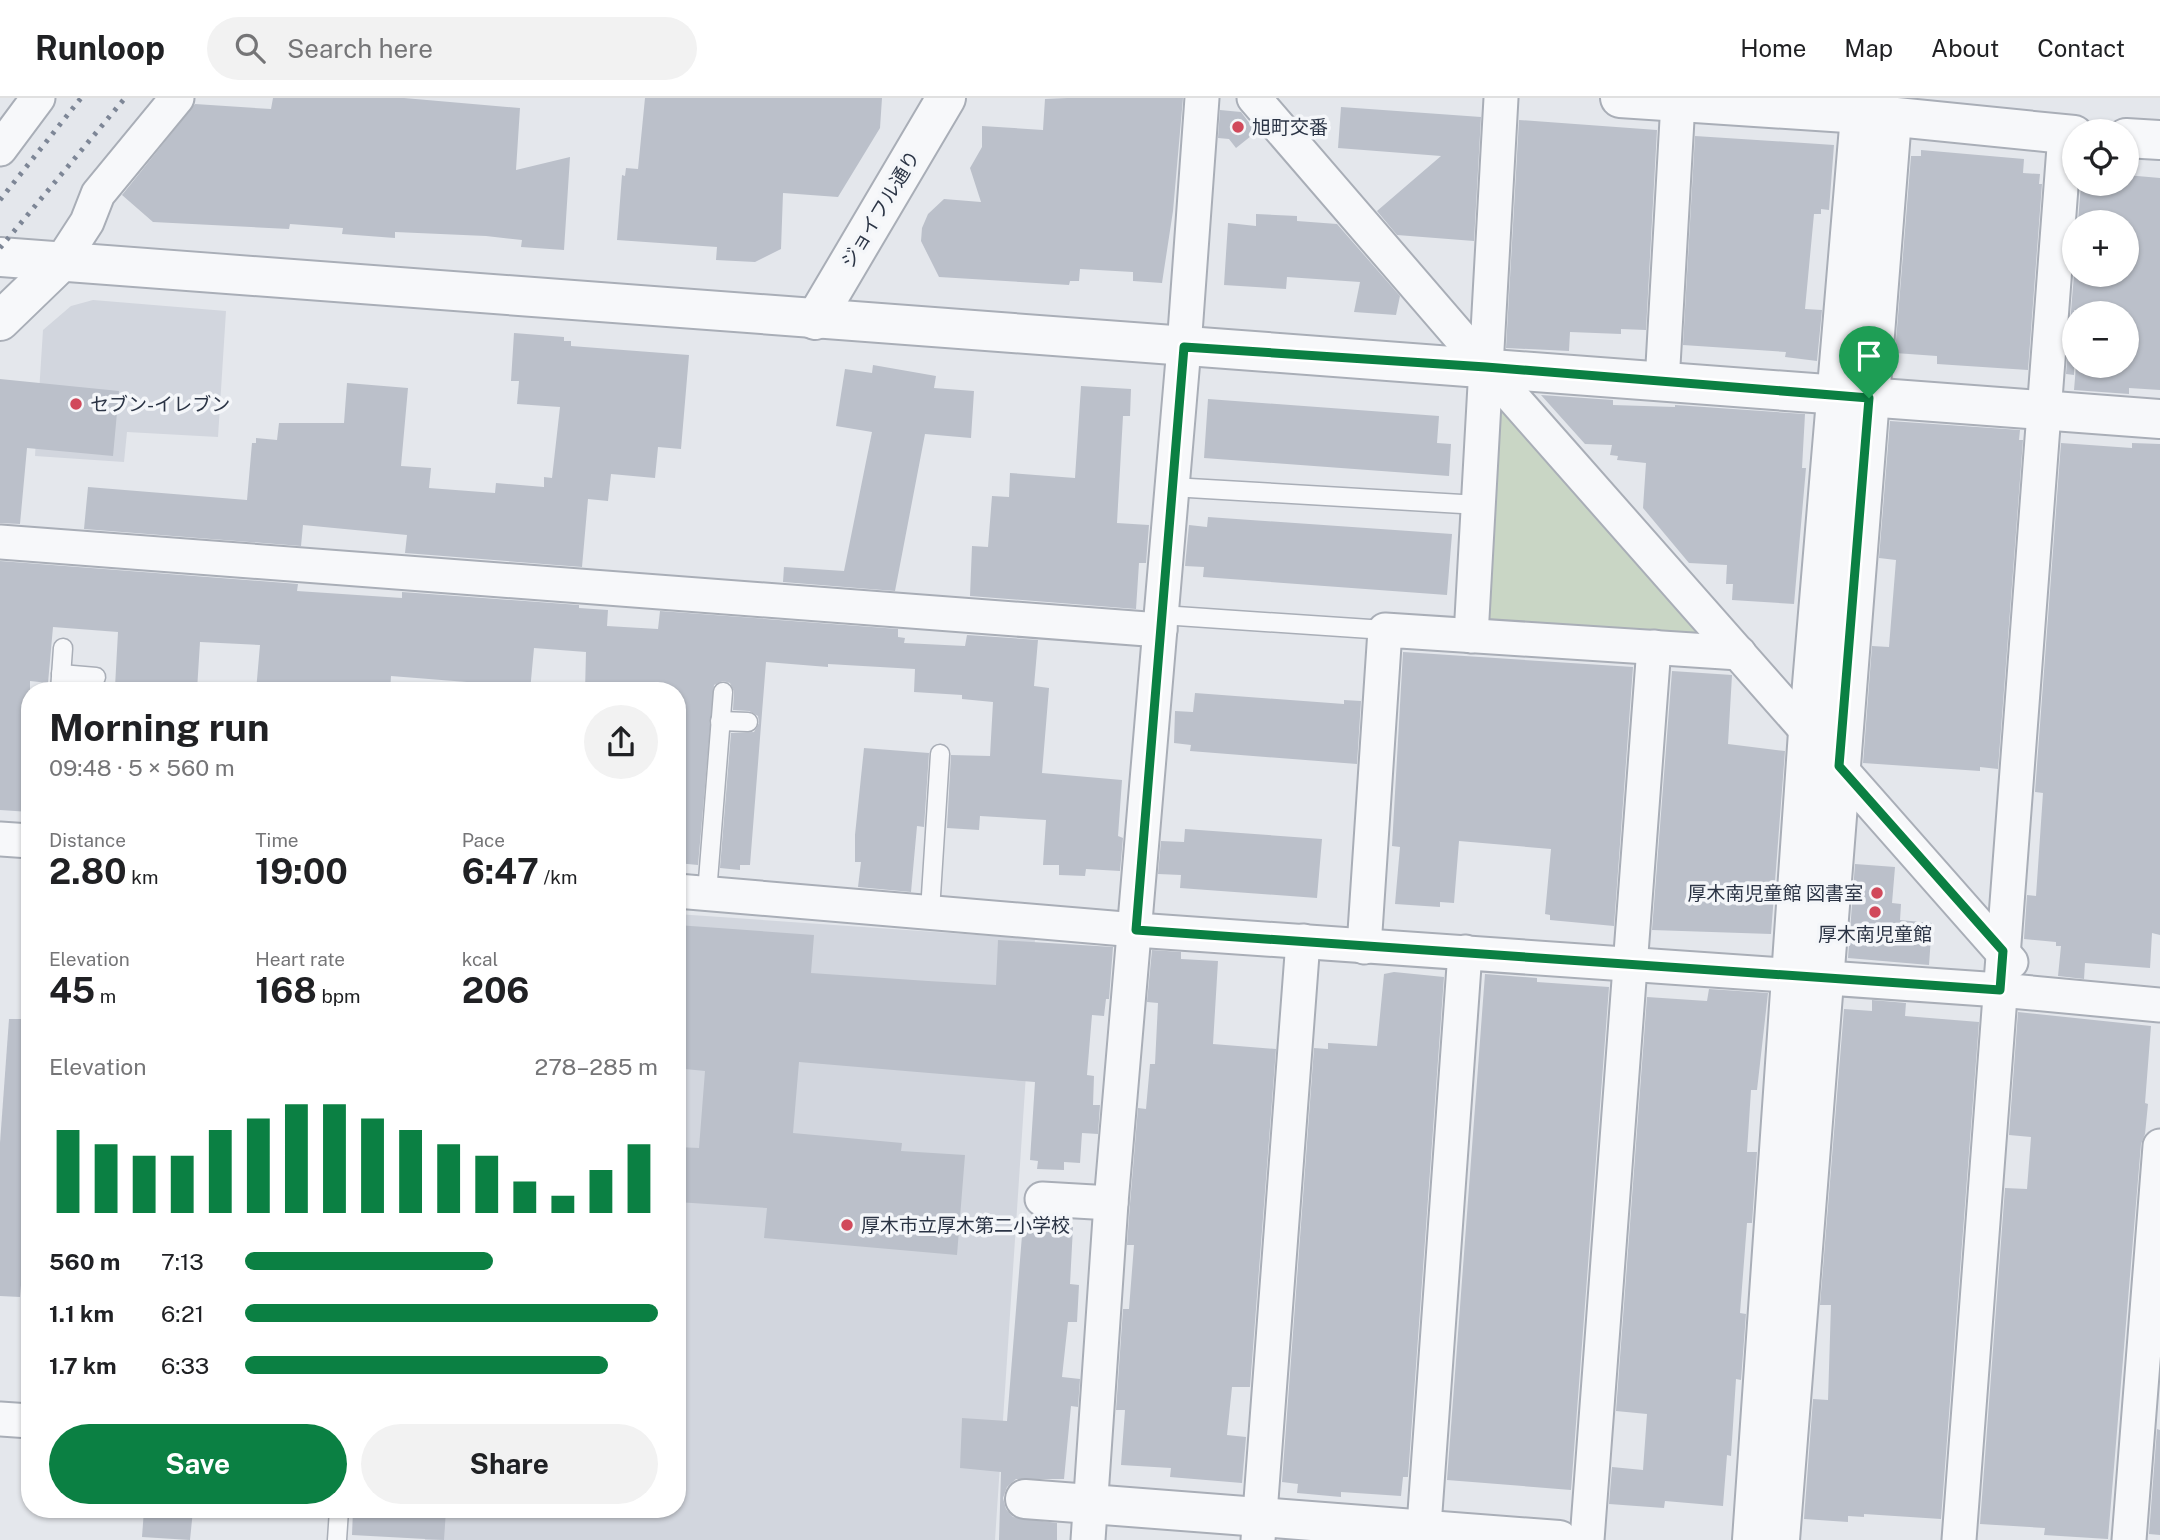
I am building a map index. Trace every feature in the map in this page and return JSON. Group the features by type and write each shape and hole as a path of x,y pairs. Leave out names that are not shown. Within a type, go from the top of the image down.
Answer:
{"street":[{"path":"0,149 38,98"},
{"path":"0,321 61,262 87,222 98,194 177,98"},
{"name":"ジョイフル通り","path":"815,320 946,98"},
{"path":"1089,1523 1111,1203 1136,930 1202,98"},
{"path":"1254,98 1486,367 2038,993"},
{"path":"1471,636 1501,98"},
{"path":"1620,98 1878,107 2062,133"},
{"path":"1661,383 1678,102"},
{"path":"1780,1540 1807,978 1808,732 1852,397 1891,131 1878,107"},
{"path":"2139,139 2160,140"},
{"path":"1959,1540 2044,411 2063,196"},
{"path":"0,257 2160,419"},
{"path":"1752,1540 1807,978 1839,766 1852,397"},
{"path":"0,542 1161,623"},
{"path":"1364,947 1385,630 1739,653"},
{"path":"1587,1540 1654,647"},
{"path":"0,839 21,840"},
{"path":"692,892 1136,930 2000,990 2160,1005"},
{"path":"1259,1529 1303,940"},
{"path":"1424,1535 1465,952"},
{"path":"2129,1540 2160,1146"},
{"path":"1042,1199 1111,1203"},
{"path":"0,1419 21,1420"},
{"path":"1025,1499 1089,1523 1559,1540"}],"lane":[{"path":"1172,487 1479,505"},
{"path":"1161,623 1385,630"},
{"path":"61,682 63,648"},
{"path":"67,682 96,677"},
{"path":"692,892 723,692"},
{"path":"720,721 748,722"},
{"path":"930,911 940,754"},
{"path":"337,1540 338,1518"}],"shaded area":[{"path":"93,300 226,311 218,437 127,432 124,462 35,456 43,330 71,306"},
{"name":"厚木市立厚木第二小学校","path":"686,915 1035,939 995,1540 425,1540 427,1518 686,1518"}],"green space":[{"path":"1492,407 1508,408 1716,638 1482,620"}],"building":[{"path":"273,98 404,98 520,108 516,170 570,157 564,250 521,247 522,240 486,236 395,232 395,238 342,234 343,228 290,224 289,229 153,222 122,195 195,104 271,109"},
{"path":"645,98 882,98 880,128 838,197 783,193 781,249 755,262 716,260 717,247 617,240 622,175 625,176 626,168 638,169"},
{"path":"1183,98 1173,211 1162,283 1133,281 1133,272 1080,269 1079,281 1070,281 1069,285 939,277 921,241 922,228 928,214 944,199 981,202 970,168 982,147 982,126 1043,130 1045,99"},
{"path":"1341,107 1481,117 1474,241 1397,235 1377,211 1441,156 1338,148"},
{"name":"旭町交番","path":"1220,110 1241,112 1256,132 1236,148 1229,139 1218,138"},
{"path":"1519,120 1657,130 1646,330 1621,329 1621,334 1570,332 1569,351 1506,348"},
{"path":"1695,136 1834,145 1829,210 1821,209 1821,214 1814,214 1805,309 1822,310 1817,361 1785,357 1786,352 1683,345"},
{"path":"1921,150 2024,159 2023,173 2040,174 2039,184 2042,184 2028,370 1937,364 1937,356 1895,353 1911,156 1921,156"},
{"path":"2139,176 2160,178 2160,390 2129,388 2129,394 2074,390 2075,378 2139,378 2139,301 2072,301 2073,287 2139,287 2139,210 2079,210 2080,196 2139,196"},
{"path":"1256,214 1297,216 1297,221 1337,224 1400,296 1396,315 1354,312 1360,282 1287,277 1286,289 1224,285 1228,223 1256,226"},
{"path":"514,333 564,337 564,341 571,341 571,346 689,355 681,449 658,447 655,478 611,474 608,501 588,499 582,567 405,553 407,535 303,525 301,546 84,529 88,487 247,500 252,443 256,443 256,438 277,440 279,423 344,423 347,383 408,388 401,466 431,468 429,488 495,493 496,483 544,487 544,477 552,478 560,407 517,404 519,381 511,381"},
{"path":"873,365 936,376 934,388 974,391 971,438 925,434 895,591 783,582 784,567 844,571 872,432 836,426 845,369 872,373"},
{"path":"0,379 119,391 113,456 27,448 20,524 0,523"},
{"path":"1081,386 1131,389 1130,416 1123,416 1117,523 1149,525 1146,563 1139,563 1136,609 970,596 972,546 988,547 992,496 1009,497 1010,473 1075,478"},
{"path":"1541,395 1613,400 1613,405 1675,405 1805,414 1802,468 1806,468 1794,604 1732,600 1733,584 1726,584 1727,565 1689,563 1643,508 1646,463 1617,460 1618,456 1610,455 1612,445 1585,444"},
{"path":"1208,399 1439,416 1437,443 1451,444 1449,476 1204,458"},
{"path":"1890,421 2020,430 2019,440 2023,440 1998,769 1980,767 1980,771 1863,763 1872,646 1889,647 1896,560 1879,558"},
{"path":"2061,443 2132,448 2132,443 2160,444 2160,935 2152,933 2150,968 2085,963 2084,979 2058,976 2061,946 2056,946 2056,942 2024,939 2027,895 2036,896 2043,793 2035,792"},
{"path":"1208,517 1452,534 1447,595 1203,577 1204,567 1185,566 1189,525 1207,527"},
{"path":"0,561 298,584 297,591 402,598 402,592 579,605 579,608 608,610 607,626 658,629 660,611 898,629 898,637 905,638 904,643 965,646 967,635 1038,640 1034,686 1049,688 1042,773 1122,780 1118,836 1123,838 1120,871 1086,869 1085,876 1059,875 1059,865 1043,865 1046,820 980,816 979,830 947,828 951,755 990,756 993,702 962,699 962,695 914,692 915,669 766,662 750,865 740,865 740,870 720,868 731,733 754,732 759,723 758,716 749,711 733,710 734,692 730,683 723,681 714,685 698,865 686,864 686,682 585,682 586,652 534,648 531,682 467,682 391,676 391,682 257,682 260,645 200,642 198,682 115,682 118,632 53,627 48,682 21,682 21,811 0,810"},
{"path":"1403,652 1633,667 1614,926 1550,920 1550,915 1545,914 1551,849 1459,841 1454,903 1440,902 1440,907 1395,904 1400,847 1392,846"},
{"path":"1672,671 1732,675 1728,744 1785,751 1771,934 1652,930"},
{"path":"1195,693 1344,704 1344,700 1361,701 1357,764 1190,751 1191,745 1174,743 1175,711 1193,712"},
{"path":"864,748 929,753 924,827 917,826 911,892 858,887 861,862 855,862 855,835"},
{"path":"1185,829 1322,839 1317,898 1180,888 1181,875 1158,874 1161,841 1184,842"},
{"name":"厚木南児童館","path":"1855,864 1895,867 1892,903 1901,904 1900,920 1932,923 1929,965 1848,958"},
{"path":"686,926 814,935 811,973 996,985 998,940 1113,947 1109,999 1106,999 1104,1016 1092,1015 1087,1075 1094,1076 1093,1105 1100,1105 1098,1134 1082,1133 1080,1163 1064,1162 1064,1170 1037,1169 1038,1161 1030,1160 1035,1082 799,1062 793,1133 902,1143 901,1151 965,1155 957,1255 764,1238 767,1208 686,1203 686,1147 699,1148 705,1071 686,1069"},
{"path":"1152,950 1181,952 1181,959 1218,961 1213,1044 1276,1049 1250,1387 1232,1387 1227,1435 1246,1437 1242,1483 1170,1477 1171,1468 1121,1465 1125,1410 1116,1410 1123,1309 1129,1309 1134,1245 1127,1245 1138,1108 1146,1109 1150,1064 1155,1064 1158,1003 1147,1002"},
{"path":"1394,972 1444,977 1408,1477 1403,1477 1401,1496 1341,1492 1341,1497 1297,1493 1298,1484 1282,1482 1314,1048 1328,1049 1328,1043 1377,1046 1384,974"},
{"path":"1485,974 1537,978 1537,982 1609,987 1571,1490 1447,1480"},
{"path":"1709,989 1768,993 1757,1090 1751,1090 1747,1152 1757,1152 1752,1223 1747,1223 1740,1313 1746,1314 1741,1380 1736,1379 1731,1456 1727,1455 1723,1506 1665,1501 1664,1508 1609,1504 1612,1467 1643,1470 1647,1414 1616,1411 1647,997 1707,1001"},
{"path":"1872,1000 1906,1003 1905,1016 1979,1022 1941,1519 1864,1514 1864,1517 1848,1516 1848,1522 1804,1519 1813,1399 1828,1400 1831,1305 1820,1305 1844,1009 1872,1011"},
{"path":"2018,1012 2151,1026 2145,1103 2148,1104 2145,1134 2141,1144 2108,1539 2044,1535 2045,1528 1980,1524 2005,1188 2027,1189 2031,1137 2009,1135"},
{"path":"9,1019 21,1019 20,1297 0,1296 0,1143"},
{"path":"1023,1223 1073,1227 1070,1284 1079,1285 1077,1322 1068,1322 1062,1377 1080,1379 1078,1407 1071,1406 1064,1479 1016,1479 1007,1487 1003,1498 1006,1509 1013,1517 1057,1523 1057,1540 999,1540 1001,1472 960,1468 962,1418 1007,1421"},
{"path":"2157,1429 2160,1430 2160,1535 2149,1534"},
{"path":"143,1518 192,1518 190,1540 142,1537"},
{"path":"353,1518 445,1518 444,1540 352,1535"}],"railway":[{"path":"0,200 81,98"},
{"path":"0,248 125,98"}],"place":[{"name":"旭町交番","path":"1238,127"},
{"name":"セブン-イレブン","path":"76,404"},
{"name":"厚木南児童館 図書室","path":"1877,893"},
{"name":"厚木南児童館","path":"1875,912"},
{"name":"厚木市立厚木第二小学校","path":"847,1225"}],"route":[{"path":"1184,347 1486,367 1869,398 1839,766 2003,951 2000,990 1136,930 1184,347"}]}
